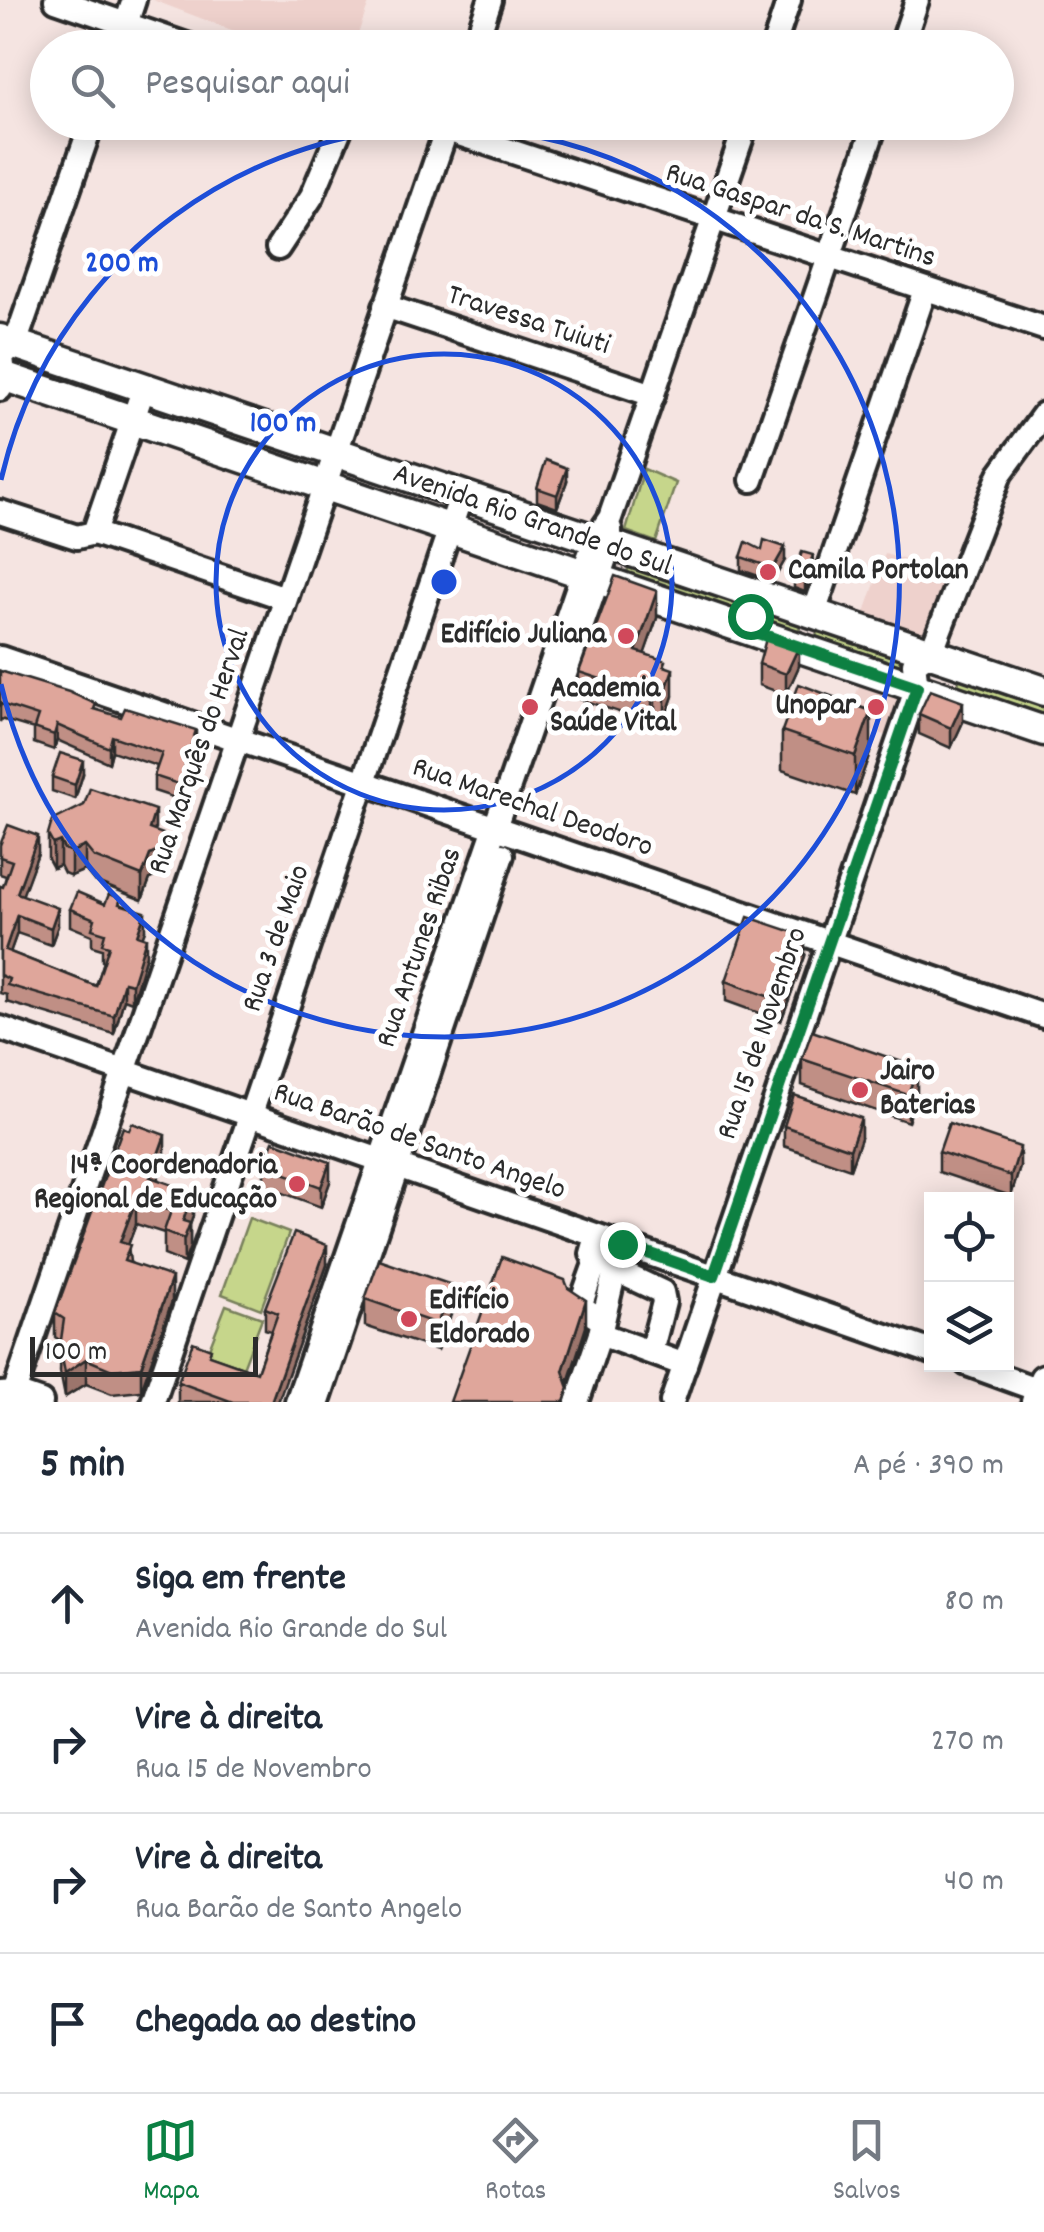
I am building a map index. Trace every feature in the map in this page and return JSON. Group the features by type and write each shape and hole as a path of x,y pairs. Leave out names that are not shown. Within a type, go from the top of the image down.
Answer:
{"main road":[{"name":"Avenida Rio Grande do Sul","path":"7,341 461,496 605,534 758,592 1044,691"},
{"name":"Avenida Rio Grande do Sul","path":"1,380 132,420 1044,731"},
{"path":"746,629 758,592"}],"street":[{"path":"56,0 143,30"},
{"path":"124,30 134,0"},
{"path":"480,30 490,0"},
{"path":"779,30 789,0"},
{"path":"907,30 917,0"},
{"path":"1,380 20,362 7,341 85,140"},
{"path":"278,248 312,196 336,140"},
{"name":"Rua Marquês do Herval","path":"9,1396 443,140"},
{"name":"Rua Gaspar da S. Martins","path":"487,140 713,220 1044,328"},
{"name":"Rua Antunes Ribas","path":"297,1402 388,1164 741,140"},
{"path":"752,480 870,140"},
{"path":"815,610 924,290"},
{"name":"Travessa Tuiuti","path":"384,306 652,395"},
{"path":"94,533 144,387"},
{"name":"Rua 15 de Novembro","path":"672,1402 680,1363 714,1276 917,687 914,664 932,650 1000,474 1044,414"},
{"name":"Rua 3 de Maio","path":"153,1402 461,496"},
{"path":"0,512 77,538 94,533 285,598"},
{"name":"Rua Marechal Deodoro","path":"0,658 1044,1016"},
{"name":"Rua Barão de Santo Angelo","path":"0,1028 924,1349"},
{"name":"Rua Antunes Ribas","path":"318,1402 388,1164"},
{"path":"597,1236 592,1254 604,1265 662,1292 664,1302 651,1352"},
{"path":"622,1244 604,1265 580,1306 602,1327 680,1363 660,1402"},
{"path":"577,1402 602,1327"},
{"path":"989,1372 1041,1391"},
{"path":"9,1396 40,1402"}],"shaded area":[{"path":"153,0 370,0 359,30 232,30"},
{"path":"885,554 946,572 925,639 863,618"},
{"name":"Unopar","path":"862,679 905,694 891,737 845,722"}],"green space":[{"path":"644,469 676,483 656,542 626,531"},
{"path":"631,560 752,600 750,616 626,575"},
{"path":"759,601 804,618 797,633 753,617"},
{"path":"820,625 911,653 905,670 815,638"},
{"path":"961,673 1044,701 1044,718 957,689"},
{"path":"249,1218 289,1233 261,1309 222,1294"},
{"path":"226,1305 262,1318 241,1373 205,1359"}],"building":[{"path":"546,460 567,468 557,495 537,488"},
{"path":"764,540 785,547 773,568 741,557 746,542 762,550"},
{"path":"802,552 813,555 805,578 794,574"},
{"path":"615,576 657,591 636,651 666,661 664,666 673,669 665,692 655,690 652,696 579,672"},
{"path":"767,635 799,646 786,674 759,664"},
{"path":"0,671 69,692 96,704 94,709 121,717 125,708 196,730 185,765 193,768 187,787 154,776 162,753 112,736 109,748 57,725 54,735 34,728 38,716 1,704 0,707"},
{"path":"799,684 871,711 855,756 782,731"},
{"path":"930,690 963,702 951,728 919,714"},
{"path":"60,753 83,760 75,785 52,777"},
{"path":"90,788 155,810 149,829 163,834 168,846 150,855 142,876 94,857 85,846 71,852 60,841 53,844 48,835 52,821 84,805"},
{"path":"8,825 38,836 17,893 58,908 51,928 17,915 5,950 96,986 109,946 102,944 105,933 92,929 95,919 70,909 77,892 105,904 109,894 121,898 119,904 145,912 137,935 146,938 132,984 124,982 114,1016 7,985 9,979 0,975 0,886 3,887 12,861 0,857 0,845"},
{"path":"748,917 805,936 781,1001 726,981"},
{"path":"812,1031 917,1067 908,1095 802,1059"},
{"path":"794,1095 861,1118 850,1149 784,1126"},
{"path":"132,1123 165,1135 150,1177 193,1192 183,1221 190,1223 184,1239 164,1231 171,1211 136,1200 120,1242 130,1245 124,1261 172,1277 141,1367 112,1370 86,1359 65,1373 60,1347 64,1319 55,1313 123,1127 129,1130"},
{"path":"949,1123 1020,1147 1011,1176 939,1152"},
{"path":"273,1141 330,1162 321,1187 264,1166"},
{"path":"294,1233 327,1245 271,1402 233,1402 178,1382 193,1342 211,1349 209,1355 257,1372 278,1313 265,1308"},
{"path":"502,1257 565,1280 568,1288 586,1300 563,1371 569,1388 564,1402 450,1402"},
{"path":"379,1260 452,1285 437,1324 365,1299"}],"place":[{"name":"Camila Portolan","path":"768,572"},
{"name":"Edifício Juliana","path":"626,636"},
{"name":"Academia Saúde Vital","path":"530,707"},
{"name":"Unopar","path":"876,707"},
{"name":"Jairo Baterias","path":"860,1090"},
{"name":"14ª Coordenadoria Regional de Educação","path":"297,1184"},
{"name":"Edifício Eldorado","path":"409,1319"}],"route":[{"path":"622,1244 714,1276 917,687 746,629 750,616"}]}
